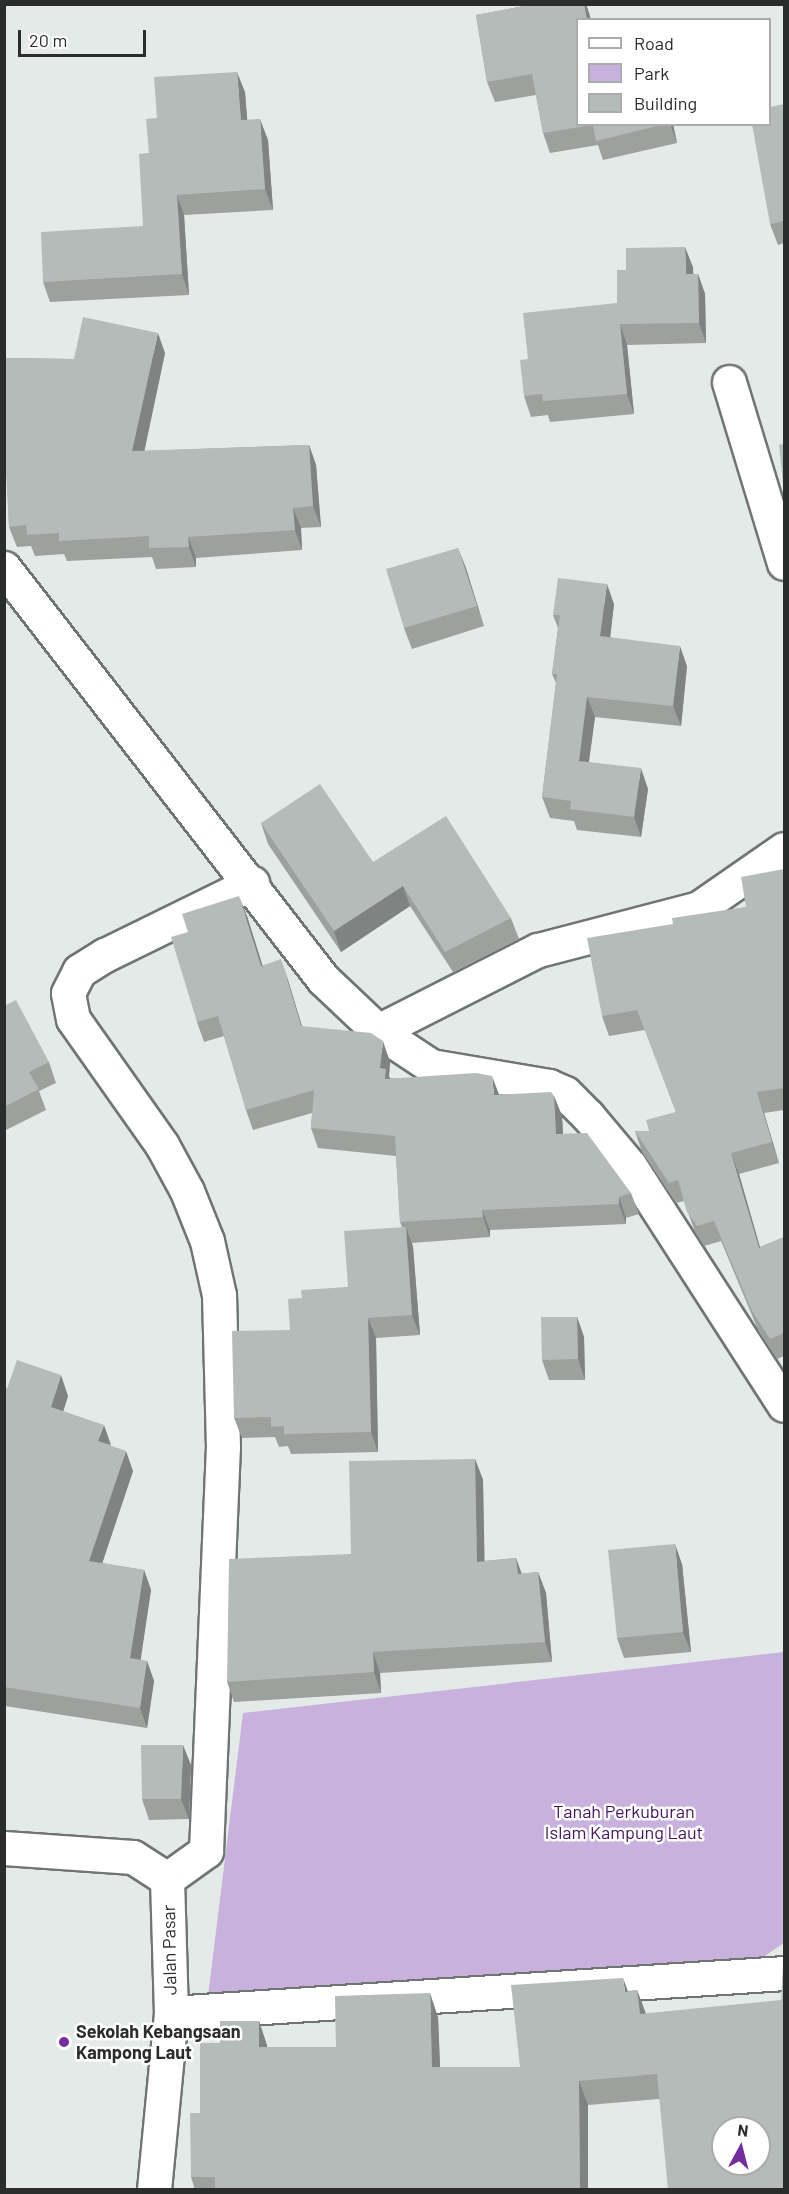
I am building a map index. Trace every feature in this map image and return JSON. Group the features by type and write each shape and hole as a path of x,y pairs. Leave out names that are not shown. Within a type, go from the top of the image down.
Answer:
{"street":[{"path":"729,382 784,563"},
{"path":"4,568 252,883 323,979 378,1031 431,1066 531,1082 565,1093 630,1166 784,1405"},
{"path":"378,1031 538,950 699,908 784,849"},
{"path":"167,1879 206,1851 223,1447 219,1295 207,1242 187,1191 162,1145 73,1019 68,993 79,970 252,883"},
{"name":"Jalan Pasar","path":"4,1848 133,1857 167,1879 171,2013 154,2190"},
{"path":"171,2013 784,1974"}],"green space":[{"name":"Tanah Perkuburan Islam Kampung Laut","path":"784,1652 784,1943 754,1963 208,1996 243,1713"}],"building":[{"path":"535,4 584,4 587,18 576,18 576,126 587,126 543,133 532,74 487,82 476,15"},
{"path":"237,72 241,120 260,119 265,189 177,195 182,274 43,282 41,232 143,226 139,154 149,153 146,119 157,118 154,77"},
{"path":"784,104 784,221 770,224 752,126 771,126 771,107"},
{"path":"593,126 657,126 596,141"},
{"path":"685,247 686,274 698,274 699,323 620,324 627,394 543,401 542,394 524,396 520,360 528,359 523,313 617,303 617,270 626,270 626,248"},
{"path":"83,317 158,333 132,451 309,445 313,506 293,508 295,530 188,537 189,547 149,548 149,536 59,541 59,533 27,535 26,525 9,527 4,437 4,358 74,359"},
{"path":"784,444 784,492 779,445"},
{"path":"458,548 477,606 404,628 386,569"},
{"path":"558,578 607,584 600,636 680,646 673,706 587,697 579,761 641,768 634,817 570,809 571,801 542,797 557,674 552,674 560,615 553,615"},
{"path":"320,784 373,862 446,816 511,918 445,952 403,886 334,931 261,823"},
{"path":"784,869 784,1088 757,1092 772,1142 731,1153 759,1248 784,1237 784,1333 770,1339 752,1311 714,1221 697,1226 687,1212 678,1180 669,1183 635,1131 649,1131 646,1120 676,1112 637,1010 602,1016 587,938 673,924 672,918 746,907 741,877"},
{"path":"239,896 261,966 281,959 301,1026 371,1033 383,1041 380,1068 386,1069 385,1079 476,1073 492,1076 494,1095 551,1092 554,1096 556,1134 587,1133 631,1193 619,1197 619,1204 482,1210 483,1217 400,1222 395,1136 311,1128 314,1090 246,1110 218,1016 197,1022 171,937 188,932 182,914"},
{"path":"16,1000 49,1062 29,1072 39,1089 4,1107 4,1006"},
{"path":"406,1227 412,1315 368,1318 371,1432 284,1434 284,1426 271,1427 271,1417 234,1418 232,1331 290,1330 288,1299 302,1298 301,1290 348,1287 344,1231"},
{"path":"541,1317 577,1317 578,1359 542,1360"},
{"path":"17,1360 61,1375 51,1407 104,1425 98,1441 126,1451 89,1561 144,1570 130,1658 147,1661 140,1708 4,1687 4,1388 7,1389"},
{"path":"475,1459 477,1562 516,1558 518,1574 538,1572 545,1642 373,1652 374,1672 227,1682 229,1559 351,1554 349,1461"},
{"path":"675,1544 683,1632 617,1638 608,1550"},
{"path":"141,1745 183,1745 181,1799 142,1799"},
{"path":"784,1964 784,2190 668,2190 657,2074 579,2081 580,2190 215,2190 215,2177 191,2177 190,2113 200,2113 200,2043 220,2043 220,2021 259,2021 259,2047 336,2047 335,1996 430,1993 432,2067 520,2067 511,1985 623,1978 625,1992 637,1990 640,2014 781,2000"}],"place":[{"name":"Sekolah Kebangsaan Kampong Laut","path":"64,2042"}]}
